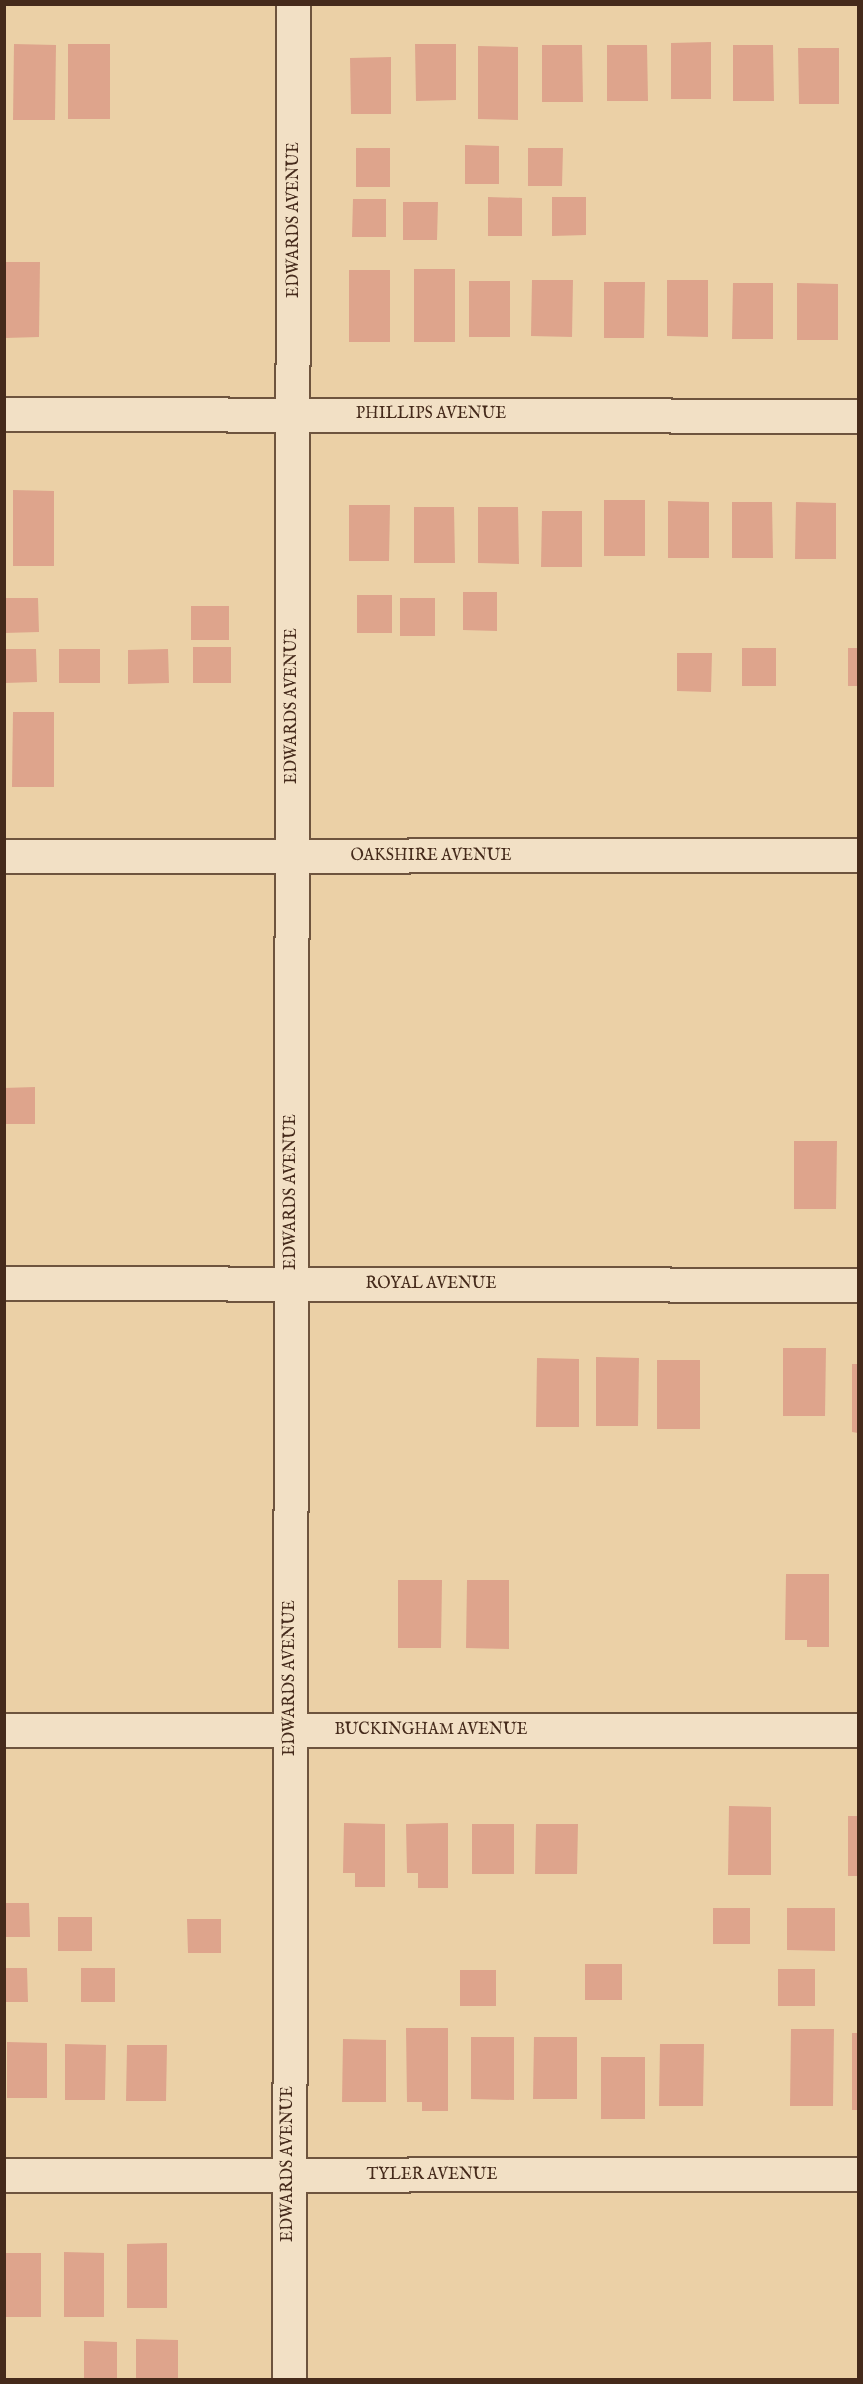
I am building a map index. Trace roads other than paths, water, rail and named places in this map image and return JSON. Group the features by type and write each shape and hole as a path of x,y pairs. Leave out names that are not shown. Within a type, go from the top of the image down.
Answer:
{"street":[{"name":"EDWARDS AVENUE","path":"289,2379 291,857 295,413 293,4"},
{"name":"PHILLIPS AVENUE","path":"4,414 858,416"},
{"name":"OAKSHIRE AVENUE","path":"4,856 858,855"},
{"name":"ROYAL AVENUE","path":"4,1283 858,1285"},
{"name":"BUCKINGHAM AVENUE","path":"4,1730 858,1730"},
{"name":"TYLER AVENUE","path":"4,2175 858,2174"}]}
